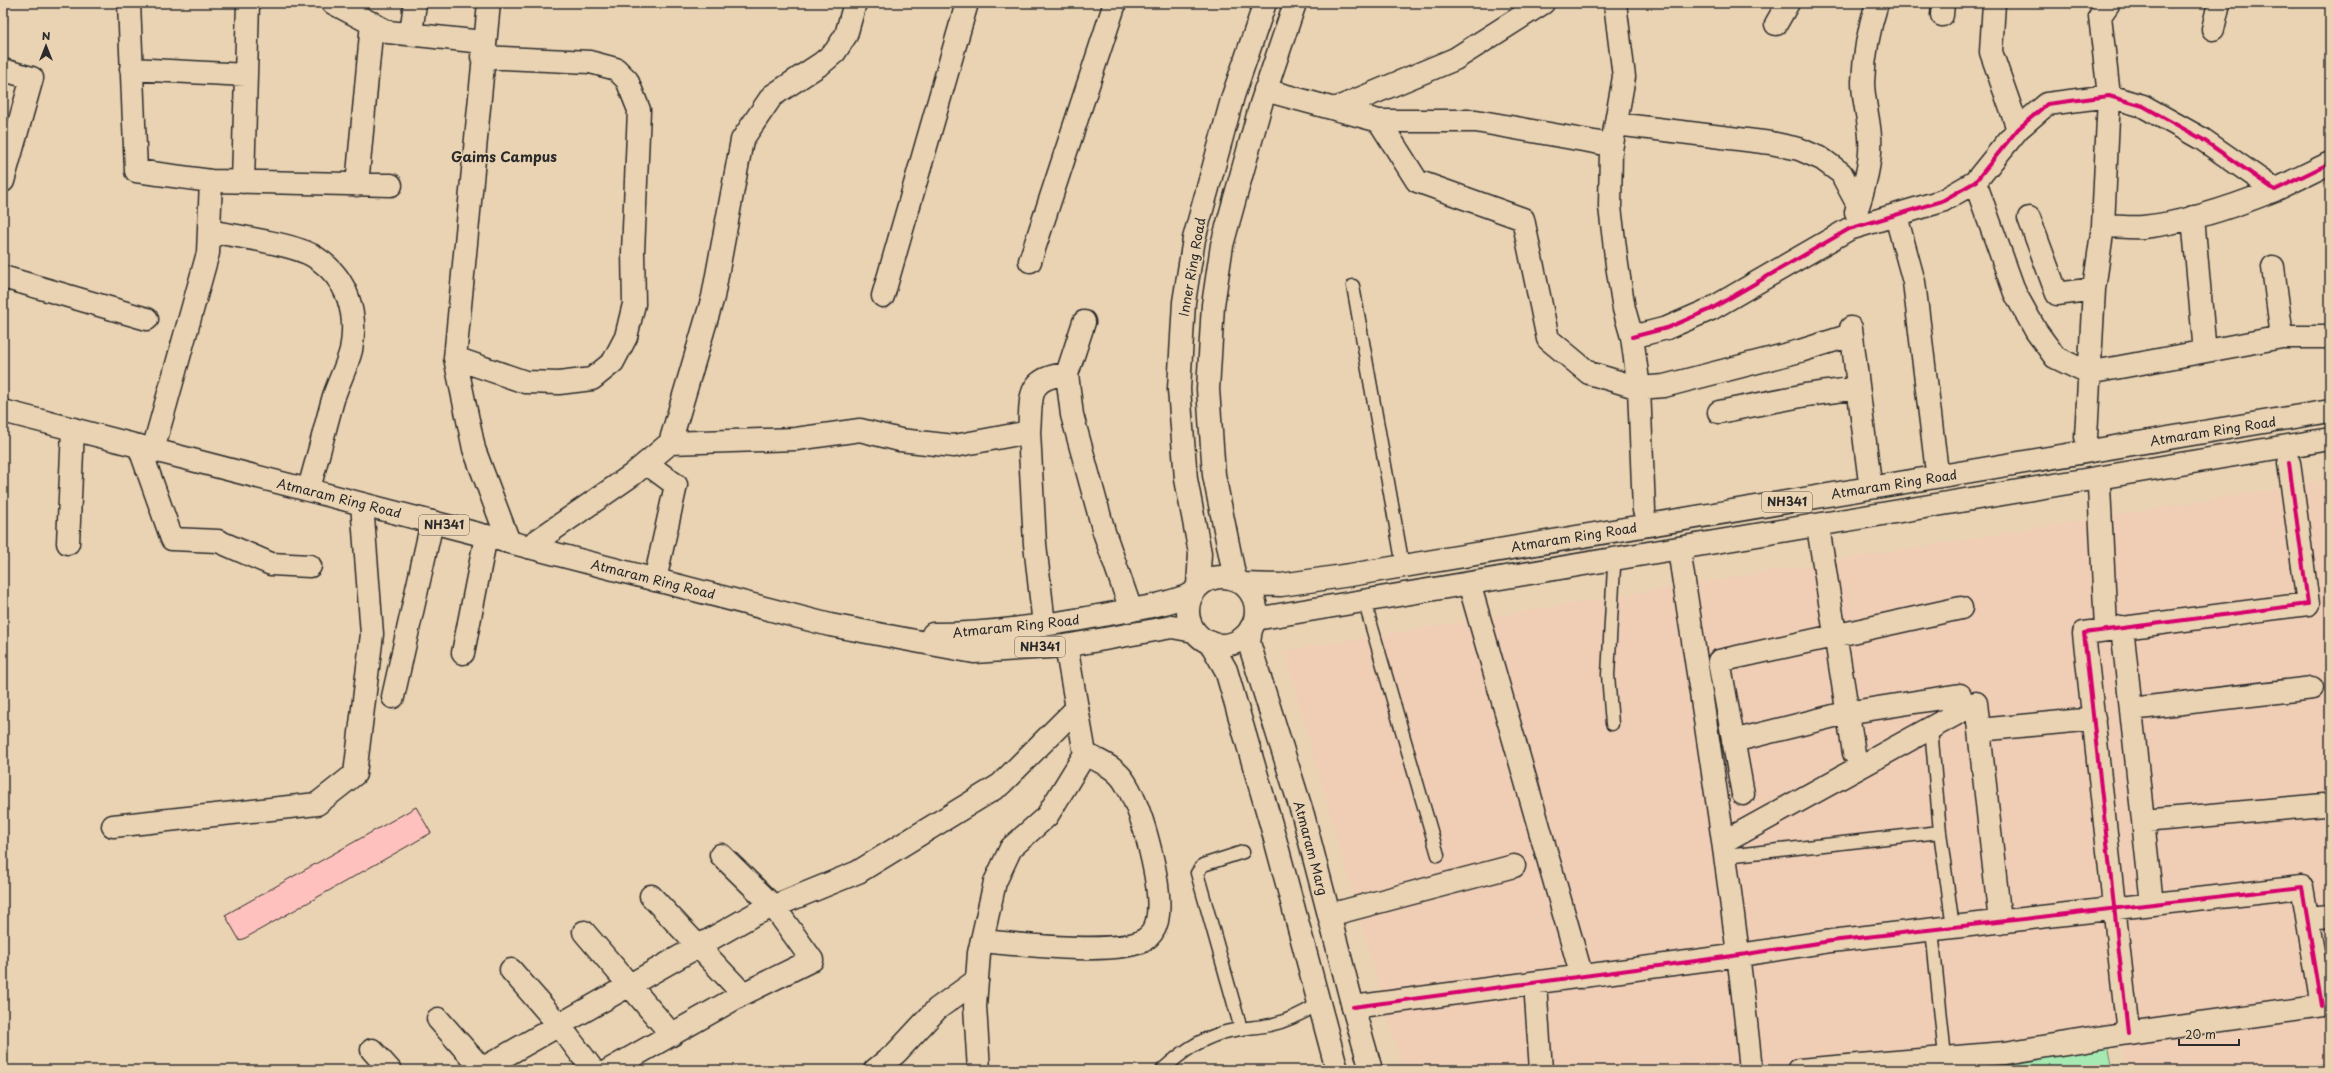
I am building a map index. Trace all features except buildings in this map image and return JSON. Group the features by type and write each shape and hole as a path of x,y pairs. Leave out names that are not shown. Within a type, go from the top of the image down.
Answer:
{"main road":[{"path":"129,3 136,171 211,181 391,185"},
{"path":"243,182 248,3"},
{"path":"333,3 388,32 411,34 483,50 590,62 616,69 627,80 639,110 633,252 634,304 626,337 613,362 592,379 559,384 525,382 455,358"},
{"path":"411,34 415,3"},
{"path":"489,3 483,50 455,358 474,449 518,544 646,463 670,443 713,297 742,140 772,96 822,63 835,52 846,35 855,3"},
{"path":"883,296 967,3"},
{"path":"1030,262 1114,3"},
{"name":"Inner Ring Road","path":"1195,590 1200,553 1186,478 1179,389 1184,302 1196,232 1233,96 1265,3"},
{"name":"Inner Ring Road","path":"1239,581 1214,475 1208,389 1213,305 1222,245 1265,90 1295,3"},
{"path":"1335,109 1455,59 1543,3"},
{"path":"1615,3 1624,77 1611,150 1610,207 1617,265 1632,337 1639,388 1644,510"},
{"path":"1776,24 1788,3"},
{"path":"1849,229 1869,167 1870,137 1865,113 1863,81 1870,26 1877,3"},
{"path":"1994,3 1991,52 2018,129"},
{"path":"2213,29 2218,3"},
{"path":"2086,437 2088,373 2094,289 2103,226 2109,96 2100,7"},
{"path":"357,185 372,24"},
{"path":"132,69 246,75"},
{"path":"3,70 32,78 3,181"},
{"path":"1265,90 1379,121 1476,121 1600,144"},
{"path":"1632,337 1667,328 1711,309 1849,229 1942,201 1975,182 2018,129 2047,104 2109,96 2143,106 2189,132 2275,190"},
{"path":"1379,121 1417,181 1523,219 1548,339 1589,373 1639,388 1664,386 1800,351 1851,331 1869,474"},
{"path":"1616,124 1771,143 1799,149 1822,159 1841,173 1858,205"},
{"path":"2103,226 2142,227 2193,217 2242,203 2275,190 2330,162"},
{"path":"211,181 208,254 146,448 172,539 218,541 271,564 310,566"},
{"path":"1975,182 2016,293 2036,331 2055,357 2088,373 2282,337 2330,337"},
{"path":"1896,216 1914,282 1936,464"},
{"path":"2193,217 2204,342"},
{"path":"2029,218 2057,294 2094,289"},
{"path":"209,231 285,247 314,256 334,272 346,292 354,323 350,351 335,395 311,481"},
{"path":"2273,267 2282,337"},
{"path":"3,277 146,319"},
{"path":"1084,322 1067,374 1072,415 1104,532 1131,610"},
{"path":"1044,625 1035,544 1029,432 1031,399 1034,388 1041,380 1049,376 1067,374"},
{"path":"1719,412 1806,395 1858,388"},
{"name":"Atmaram Ring Road","path":"3,411 830,625 974,652 1066,646 1172,627 1202,637"},
{"name":"Atmaram Ring Road","path":"1239,581 1281,585 1403,566 2330,411"},
{"path":"68,543 73,429"},
{"path":"670,443 796,439 860,430 900,440 954,446 1029,432"},
{"name":"Atmaram Ring Road","path":"1253,623 1364,600 2330,439"},
{"path":"646,463 676,485 655,580"},
{"path":"2128,1033 2084,633 2308,604 2289,463"},
{"path":"2099,487 2114,628 2131,709 2152,904"},
{"path":"113,826 317,804 355,774 372,634 362,504"},
{"path":"393,697 432,522"},
{"path":"1820,533 1846,713 1854,753"},
{"path":"463,653 486,536"},
{"path":"1680,556 1740,955 1751,1070"},
{"name":"NH341","path":"1195,590 1206,580 1215,577 1239,581"},
{"path":"1239,581 1254,600 1253,623"},
{"path":"1195,590 1188,613 1202,637 1226,670 1271,824 1318,1004 1337,1070"},
{"name":"Atmaram Ring Road","path":"886,635 976,634 1044,625 1170,602 1195,590"},
{"path":"1471,590 1582,977"},
{"path":"1743,794 1719,661 1961,608"},
{"name":"NH341","path":"1202,637 1228,644 1241,638 1253,623"},
{"name":"Atmaram Marg","path":"1253,623 1249,643 1303,815 1371,1070"},
{"path":"979,1070 976,1006 977,980 982,941 995,882 1011,848 1047,816 1085,754 1068,657"},
{"path":"2131,709 2312,688"},
{"path":"1734,741 1846,713 1960,695"},
{"path":"1725,849 1976,703 2000,922"},
{"path":"438,1019 481,1070 755,914 858,872 1000,785 1077,708"},
{"path":"1979,730 2094,719"},
{"path":"982,941 1088,948 1135,945 1153,932 1157,921 1159,903 1150,848 1138,809 1126,783 1112,768 1085,754"},
{"path":"2143,821 2324,805"},
{"path":"609,1070 743,994 812,960 774,907 722,855"},
{"path":"1329,915 1514,866"},
{"path":"1353,1007 1582,977 1831,941 2302,887 2326,1006 2128,1033 2003,1061 1945,1057 1799,1070"},
{"path":"651,896 743,994"},
{"path":"2308,918 2330,916"},
{"path":"584,932 628,986 672,1035"},
{"path":"511,970 559,1025 593,1070"},
{"path":"875,1070 896,1053 937,1009 977,980"},
{"path":"1535,983 1541,1070"},
{"path":"372,1050 390,1070"}],"lane":[{"path":"1353,286 1403,566"},
{"path":"1612,724 1608,675 1614,567"},
{"path":"1364,600 1438,856"},
{"path":"1931,728 1940,832 1953,927"},
{"path":"1725,849 1940,832"},
{"path":"1241,1029 1197,873 1203,865 1243,852"},
{"path":"1932,930 1945,1057"},
{"path":"1162,1070 1177,1056 1201,1041 1222,1033 1270,1025 1296,1017 1318,1004"}],"shaded area":[{"path":"2330,480 2330,1069 2129,1070 2122,1046 2012,1059 2009,1070 1403,1070 1284,651"}],"green space":[{"path":"2107,1040 2113,1070 2001,1070 2005,1053"},
{"path":"2330,1063 2330,1070 2262,1070"}],"cycle path":[{"path":"1632,337 1667,328 1711,309 1849,229 1942,201 1975,182 2018,129 2047,104 2109,96 2143,106 2202,139 2275,190 2330,163"},
{"path":"2128,1033 2084,633 2308,604 2289,463"},
{"path":"1353,1007 1740,955 1831,941 2302,887 2322,1006"}],"district":[{"name":"Gaims Campus","path":"504,157"}]}
